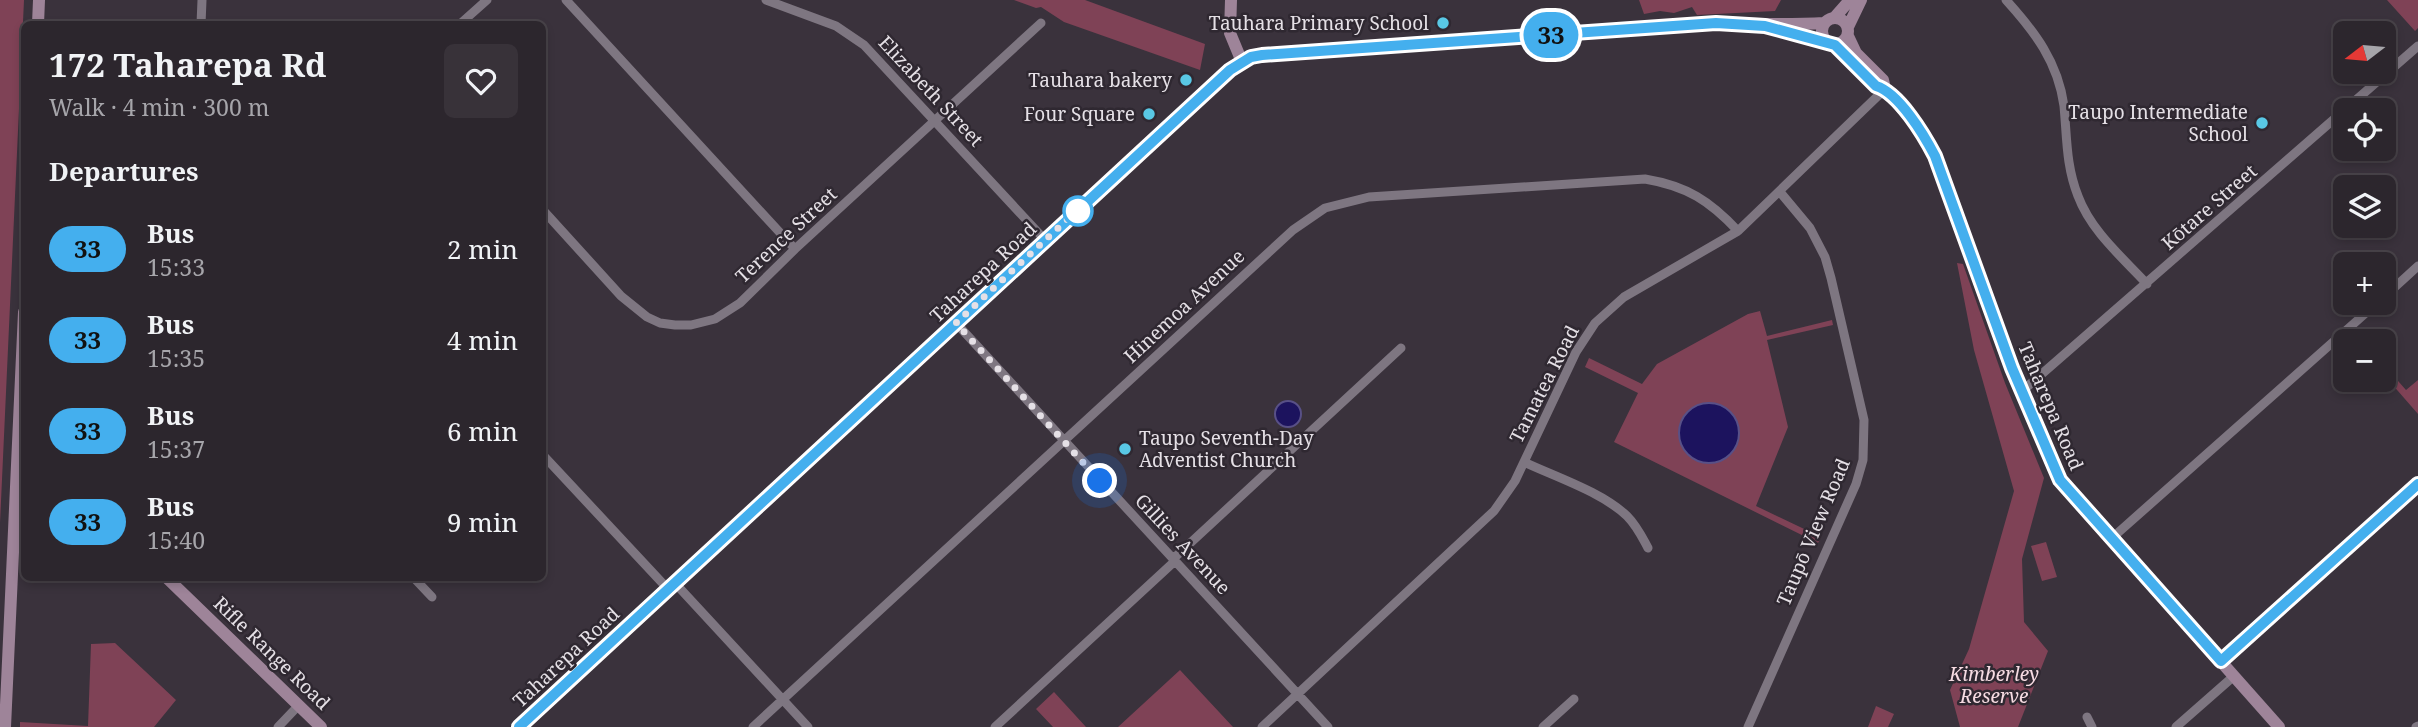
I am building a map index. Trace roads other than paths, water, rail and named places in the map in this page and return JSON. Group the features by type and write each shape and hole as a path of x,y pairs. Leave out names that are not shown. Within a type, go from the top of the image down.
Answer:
{"street":[{"path":"38,21 39,0"},
{"path":"201,21 202,0"},
{"path":"463,21 487,0"},
{"path":"566,0 795,249"},
{"name":"Elizabeth Street","path":"766,0 848,32 880,59 1045,240"},
{"path":"1231,0 1230,33 1242,62"},
{"path":"1850,0 1829,20 1822,35 1831,43 1843,42 1861,0"},
{"path":"2006,0 2031,28 2055,68 2064,108 2071,179 2079,200 2099,233 2147,284"},
{"name":"Taharepa Road","path":"519,727 1045,240 1230,70 1242,62 1262,55 1412,44 1716,23 1765,26 1829,20 1843,20 1856,52 1882,80 1885,89 1918,127 1935,156 2021,392 2060,480 2279,727"},
{"name":"Terence Street","path":"546,213 636,309 660,323 691,325 715,319 740,303 1041,23"},
{"name":"Taharepa Road","path":"1765,26 1831,43 1876,86 1885,89"},
{"name":"Kōtare Street","path":"2021,392 2418,46"},
{"name":"Tamatea Road","path":"1262,727 1482,524 1505,496 1576,352 1595,323 1624,298 1738,231 1885,89"},
{"name":"Hinemoa Avenue","path":"753,727 1293,230 1313,215 1336,204 1369,197 1645,179 1696,194 1738,231"},
{"name":"Taupō View Road","path":"1748,727 1856,484 1863,460 1861,402 1825,257 1810,228 1780,192"},
{"path":"2396,286 2418,266"},
{"path":"2112,538 2363,315"},
{"name":"Gillies Avenue","path":"956,323 1328,727"},
{"path":"995,727 1401,348"},
{"path":"5,727 21,449"},
{"path":"546,458 808,727"},
{"path":"1524,462 1605,500 1638,529 1648,548"},
{"path":"2221,661 2418,484"},
{"name":"Rifle Range Road","path":"170,581 321,727"},
{"path":"417,581 432,597"},
{"path":"2176,727 2234,676"},
{"path":"1543,727 1574,699"},
{"path":"278,727 299,705"},
{"path":"2087,717 2092,727"}],"place":[{"name":"Tauhara Primary School","path":"1443,23"},
{"name":"Tauhara bakery","path":"1186,80"},
{"name":"Four Square","path":"1149,114"},
{"name":"Taupo Intermediate School","path":"2262,123"},
{"name":"Taupo Seventh-Day Adventist Church","path":"1125,449"}],"park label":[{"name":"Kimberley Reserve","path":"1994,685"}]}
